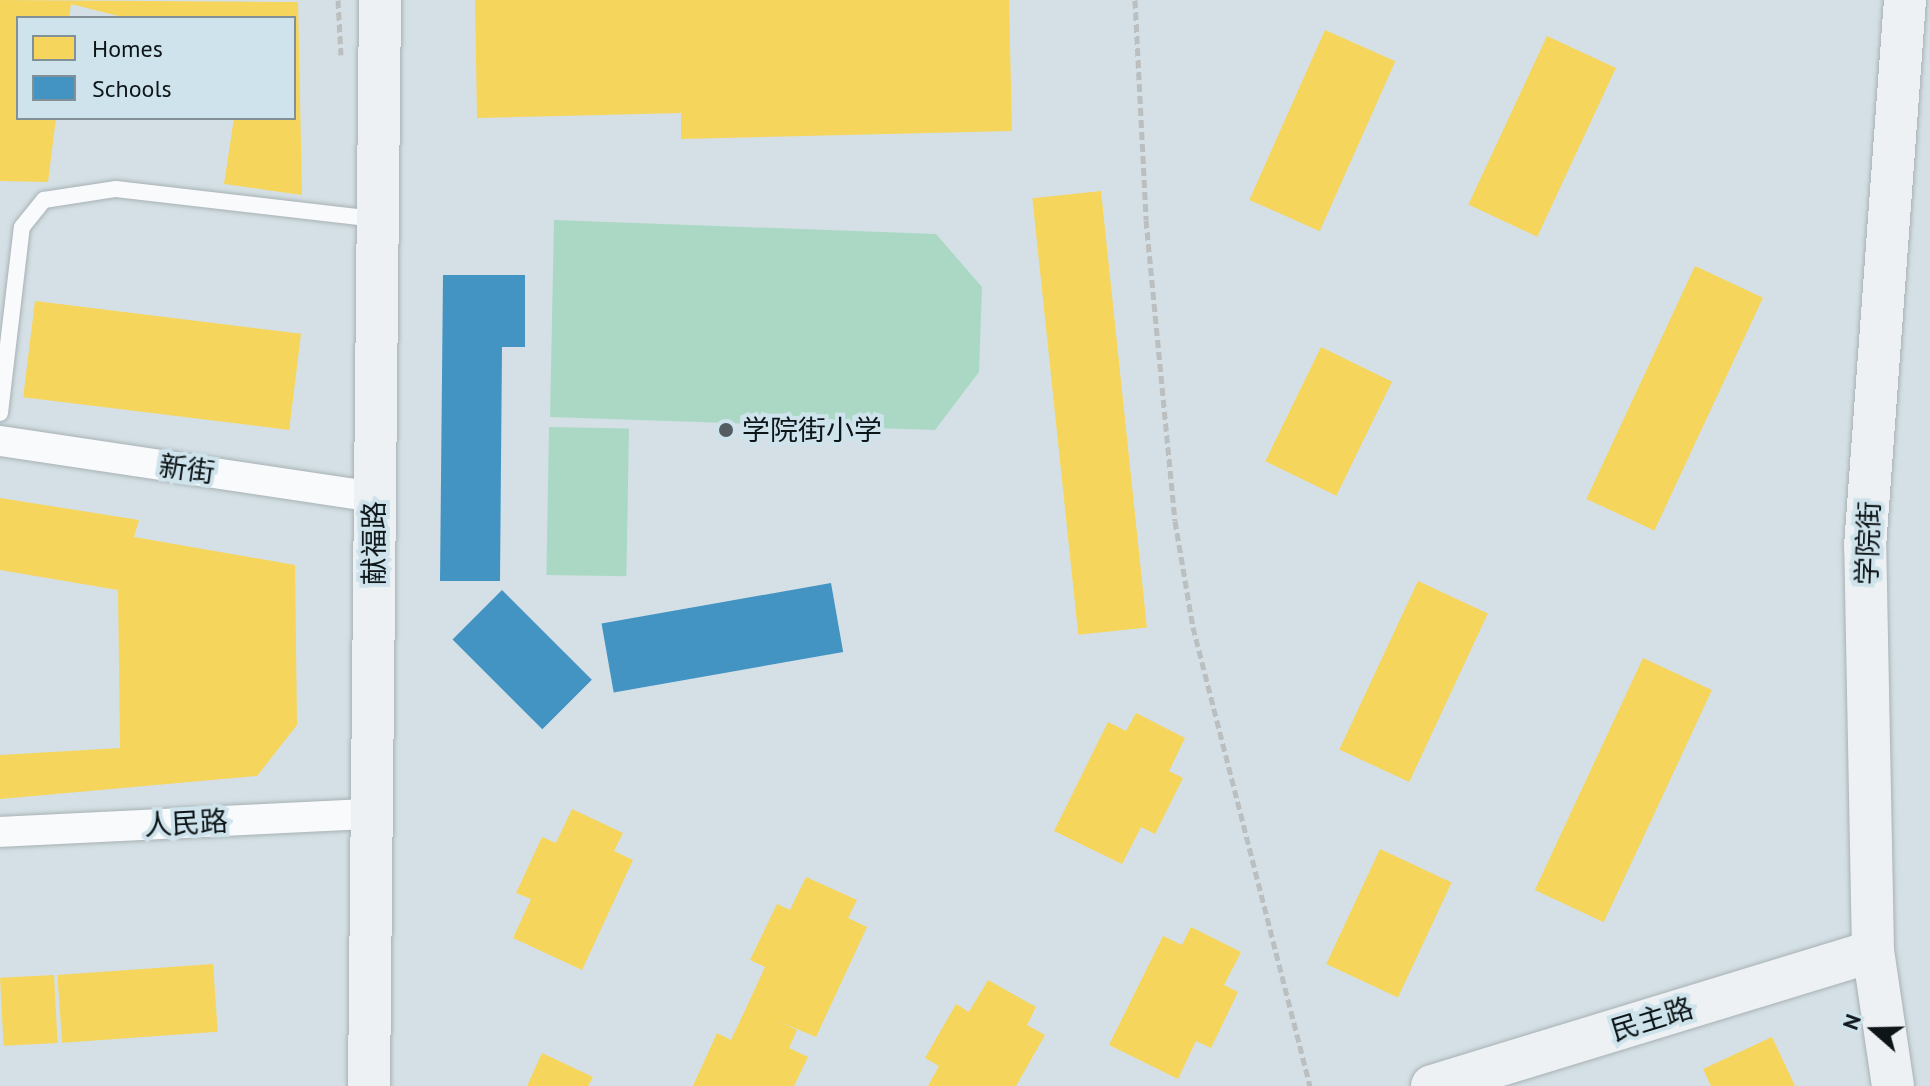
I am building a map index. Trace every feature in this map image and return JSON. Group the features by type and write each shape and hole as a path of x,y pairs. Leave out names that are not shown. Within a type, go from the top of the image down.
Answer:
{"street":[{"name":"献福路","path":"369,1086 380,0"},
{"name":"学院街","path":"1893,1086 1873,951 1865,547 1905,0"},
{"name":"新街","path":"0,441 374,497"},
{"name":"人民路","path":"0,832 372,814"},
{"name":"民主路","path":"1432,1086 1873,951"}],"lane":[{"path":"0,413 22,227 44,200 116,189 377,219"}],"path":[{"path":"1135,0 1146,220 1175,521 1193,627 1310,1086"}],"green space":[{"path":"554,220 936,234 982,287 979,372 935,430 550,417"},
{"path":"549,427 629,428 626,576 546,575"}],"building: Homes":[{"path":"0,0 298,2 302,195 224,184 234,120 296,120 296,16 118,16 71,4 69,16 16,16 16,120 56,120 48,182 0,181"},
{"path":"475,0 1009,0 1012,131 681,139 681,113 477,118"},
{"path":"1325,30 1395,61 1320,231 1249,200"},
{"path":"1547,36 1616,68 1537,237 1468,205"},
{"path":"1101,191 1147,628 1078,635 1032,198"},
{"path":"1695,266 1763,298 1654,531 1586,499"},
{"path":"35,301 301,334 289,430 23,397"},
{"path":"1321,347 1392,382 1336,496 1265,461"},
{"path":"0,498 139,520 134,537 295,565 297,725 257,776 0,799 0,755 120,748 118,590 0,570"},
{"path":"1418,581 1488,614 1409,782 1339,750"},
{"path":"1643,658 1712,690 1604,922 1535,890"},
{"path":"1136,713 1185,738 1169,771 1183,778 1155,834 1141,827 1122,864 1054,831 1108,722 1126,731"},
{"path":"572,809 623,833 614,851 633,860 582,970 513,938 531,899 516,893 542,837 556,843"},
{"path":"1380,849 1452,882 1398,997 1326,964"},
{"path":"806,877 857,900 848,918 867,927 816,1037 778,1021 797,1030 789,1048 808,1057 794,1086 693,1086 717,1033 731,1040 765,967 750,960 777,904 790,910"},
{"path":"1191,927 1241,952 1224,985 1238,992 1211,1048 1196,1041 1178,1079 1109,1045 1163,936 1182,945"},
{"path":"213,964 218,1032 62,1043 57,975"},
{"path":"54,975 58,1043 4,1046 0,978"},
{"path":"988,980 1036,1007 1027,1025 1045,1035 1016,1086 928,1086 939,1066 925,1058 956,1004 969,1012"},
{"path":"1772,1037 1795,1086 1711,1086 1703,1069"},
{"path":"542,1053 593,1077 588,1086 527,1086"}],"building: Schools":[{"path":"443,275 525,275 525,347 502,347 500,581 440,581"},
{"path":"831,583 843,652 614,692 602,623"},
{"path":"502,590 592,680 542,729 453,639"}],"place":[{"name":"学院街小学","path":"726,430"}]}
